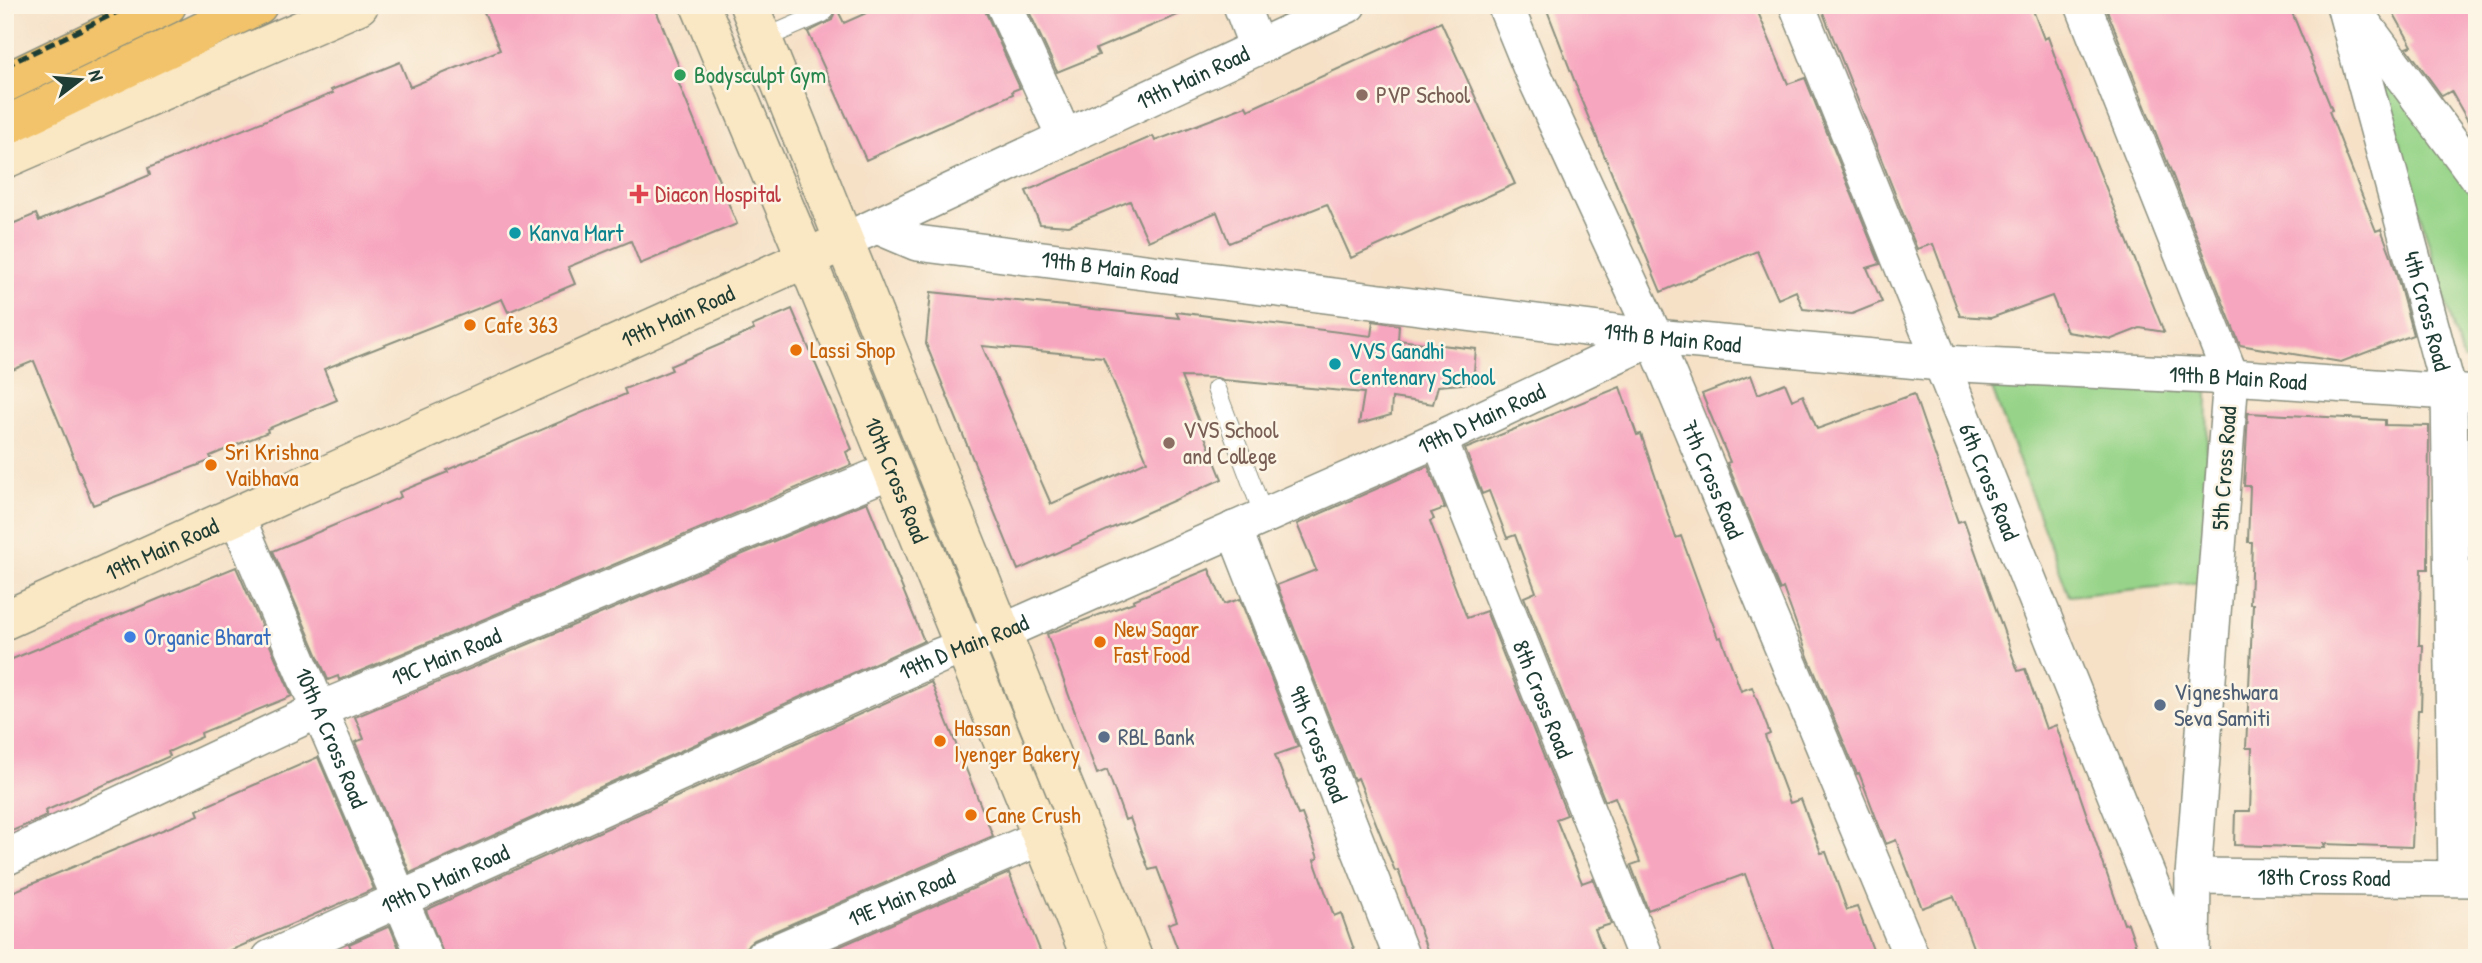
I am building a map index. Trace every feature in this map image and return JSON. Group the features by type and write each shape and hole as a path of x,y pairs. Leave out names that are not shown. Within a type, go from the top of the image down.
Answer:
{"main road":[{"path":"5,83 167,5"},
{"path":"5,126 258,5"},
{"path":"5,159 359,5"},
{"name":"10th Cross Road","path":"700,5 1091,958"},
{"name":"10th Cross Road","path":"756,22 860,233 1002,632 1133,958"},
{"name":"19th Main Road","path":"5,620 860,233"}],"street":[{"path":"1004,5 1065,138"},
{"path":"1241,5 1257,47"},
{"name":"19th Main Road","path":"860,233 1348,5"},
{"name":"7th Cross Road","path":"1505,5 1532,71 1655,337 1912,958"},
{"name":"6th Cross Road","path":"1797,5 2181,958"},
{"name":"5th Cross Road","path":"2083,5 2231,377 2193,876 2192,958"},
{"name":"4th Cross Road","path":"2344,5 2463,393 2466,878"},
{"path":"2350,5 2477,177"},
{"name":"19th B Main Road","path":"860,233 917,243 1655,337 1941,362 2231,377 2463,393"},
{"name":"19th D Main Road","path":"270,958 964,647 1439,439 1655,337"},
{"name":"8th Cross Road","path":"1439,439 1646,958"},
{"name":"19C Main Road","path":"5,858 321,709 892,470"},
{"name":"10th A Cross Road","path":"237,517 425,958"},
{"name":"9th Cross Road","path":"1249,523 1402,958"},
{"name":"19E Main Road","path":"762,958 1042,837"},
{"name":"18th Cross Road","path":"2193,876 2466,878"}],"lane":[{"path":"756,22 823,13"},
{"path":"1216,388 1249,523"}],"green space":[{"path":"2370,43 2477,191 2477,363 2463,360"},
{"path":"1990,383 2208,390 2205,582 2069,596"}],"building":[{"path":"500,5 654,5 680,69 674,72 737,224 640,264 631,241 568,267 575,284 508,312 502,299 324,369 337,400 210,456 212,460 93,505 34,361 5,373 5,227 36,214 39,221 150,175 148,168 333,93 331,90 400,62 410,87 500,50 484,12"},
{"path":"831,5 835,5 844,23 884,5 984,5 1020,88 1012,91 1013,94 866,160 808,32 832,20 834,14"},
{"path":"1026,5 1199,6 1096,49 1099,55 1057,72"},
{"path":"1545,5 1755,5 1788,84 1805,78 1880,264 1867,268 1882,302 1852,314 1803,309 1796,291 1778,299 1757,251 1661,292 1577,90"},
{"path":"1820,5 2031,5 2044,39 2048,37 2164,332 2140,328 2112,339 2067,332 2052,296 1991,318 1960,316 1933,244 1917,249"},
{"path":"2105,5 2289,5 2332,110 2329,111 2376,231 2381,229 2392,258 2413,335 2341,362 2240,345"},
{"path":"2389,5 2477,5 2477,137 2451,91 2442,96 2407,48 2412,46"},
{"path":"1441,22 1515,184 1351,258 1327,204 1229,243 1217,212 1148,241 1130,201 1069,226 1040,224 1026,191 1153,136 1155,141 1246,106 1248,110"},
{"path":"931,292 1179,318 1176,312 1371,336 1373,321 1399,325 1398,340 1476,349 1473,383 1438,386 1433,404 1392,398 1391,415 1359,424 1364,393 1217,378 1181,377 1222,479 1018,570 926,344","holes":["982,346 1103,357 1147,461 1051,504"]},
{"path":"792,309 852,449 846,452 851,465 339,680 338,676 328,680 273,551 401,497 399,492 448,472 447,470 626,394 624,389 672,370 670,366 754,330 752,326"},
{"path":"1751,375 1758,394 1785,383 1792,400 1803,395 1817,429 1914,394 1958,522 1964,520 2018,671 2025,669 2046,729 2056,725 2124,924 2128,923 2140,958 1977,958 1954,896 1922,908 1896,840 1886,844 1859,773 1857,774 1809,659 1783,588 1780,590 1727,463 1730,462 1702,394"},
{"path":"1620,387 1637,435 1641,434 1676,538 1681,536 1718,638 1721,637 1741,691 1752,687 1770,734 1765,736 1790,803 1801,799 1821,853 1826,852 1847,910 1857,907 1876,958 1776,958 1745,874 1648,910 1631,865 1640,862 1615,797 1605,801 1524,597 1536,592 1515,535 1507,538 1489,491 1482,494 1465,449"},
{"path":"2248,413 2385,420 2385,425 2429,426 2428,569 2421,569 2421,710 2418,710 2412,847 2234,845 2235,811 2250,811 2252,748 2246,748 2253,604 2250,604 2252,542 2248,542 2250,486 2244,486"},
{"path":"1428,466 1445,508 1431,513 1434,519 1430,521 1467,618 1486,611 1567,815 1556,819 1582,883 1593,879 1611,924 1595,929 1606,958 1430,958 1398,870 1395,871 1358,778 1354,780 1277,585 1316,570 1297,524"},
{"path":"867,502 924,641 410,873 355,742 364,739 355,717"},
{"path":"236,567 292,696 201,733 202,737 168,752 170,756 45,811 47,816 5,834 5,662"},
{"path":"1209,569 1224,604 1240,599 1298,747 1275,755 1298,815 1302,814 1318,858 1314,860 1334,916 1341,913 1357,958 1181,958 1168,924 1177,921 1157,868 1149,870 1130,818 1125,820 1107,770 1097,774 1047,634 1134,602 1133,600"},
{"path":"931,682 993,836 754,940 746,947 742,958 445,958 426,910"},
{"path":"318,757 374,889 213,958 5,958 5,895 199,815 197,810"},
{"path":"1009,873 1043,958 813,958"},
{"path":"390,926 403,958 355,958 349,944"}],"railway":[{"path":"5,8 11,5"},
{"path":"5,66 132,5"}],"place":[{"name":"Bodysculpt Gym","path":"680,75"},
{"name":"PVP School","path":"1362,95"},
{"name":"Diacon Hospital","path":"639,194"},
{"name":"Kanva Mart","path":"515,233"},
{"name":"Cafe 363","path":"470,325"},
{"name":"Lassi Shop","path":"796,350"},
{"name":"VVS Gandhi Centenary School","path":"1335,364"},
{"name":"VVS School and College","path":"1169,443"},
{"name":"Sri Krishna Vaibhava","path":"211,465"},
{"name":"Organic Bharat","path":"130,637"},
{"name":"New Sagar Fast Food","path":"1100,642"},
{"name":"Vigneshwara Seva Samiti","path":"2160,705"},
{"name":"RBL Bank","path":"1104,737"},
{"name":"Hassan Iyenger Bakery","path":"940,741"},
{"name":"Cane Crush","path":"971,815"}]}
